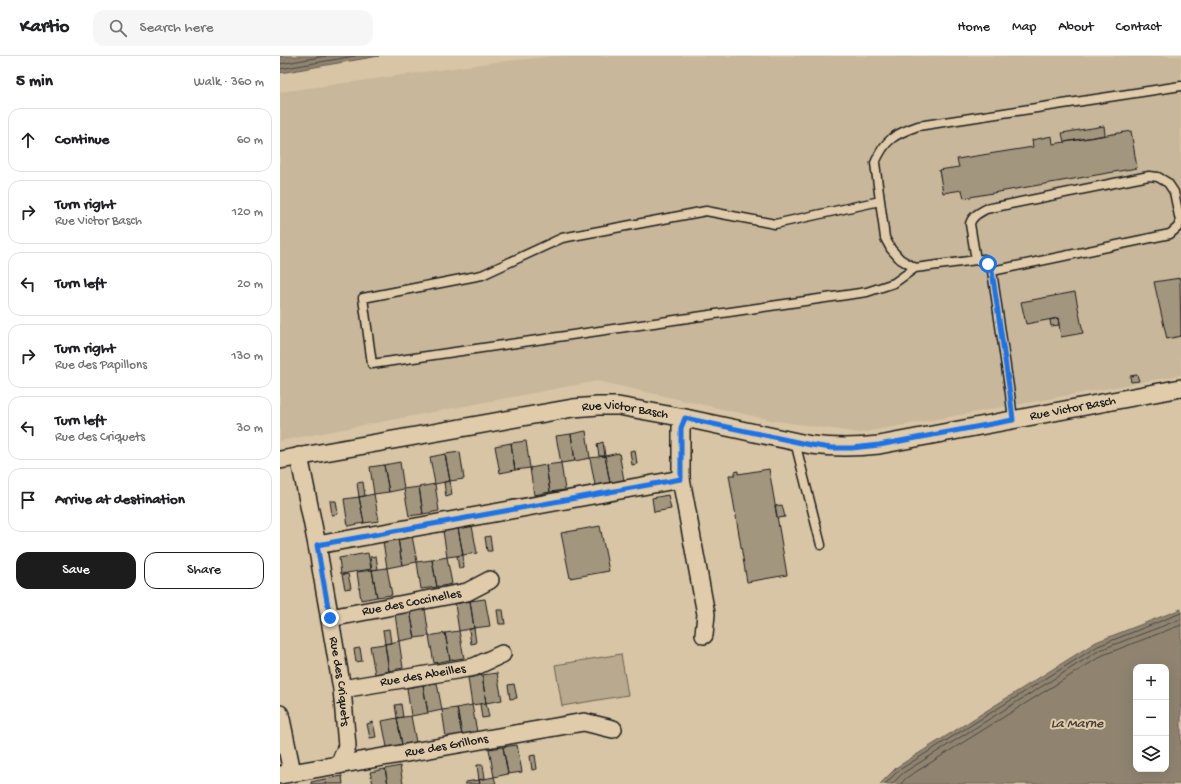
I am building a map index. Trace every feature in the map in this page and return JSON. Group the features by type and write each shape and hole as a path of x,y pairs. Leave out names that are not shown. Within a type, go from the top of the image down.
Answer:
{"street":[{"name":"Rue Victor Basch","path":"280,460 573,408 598,406 618,406 685,418 811,445 831,448 865,447 1181,388"},
{"path":"685,418 681,428 681,479 706,614 704,635"},
{"name":"Rue des Criquets","path":"299,456 317,545 342,689 347,746 339,765"},
{"path":"317,545 681,479"},
{"name":"Rue des Coccinelles","path":"330,618 467,592 490,580"},
{"name":"Rue des Abeilles","path":"342,689 474,667 502,654"},
{"path":"280,714 286,774"},
{"name":"Rue des Grillons","path":"286,774 584,722 613,729"}],"lane":[{"path":"915,268 900,259 885,238 875,163 886,144 898,133 918,126 1181,86"},
{"path":"976,260 970,224 971,220 977,214 986,209 1149,176 1158,177 1168,183 1174,192 1180,221 1178,227 1170,234 992,271"},
{"path":"880,201 775,224 706,211 562,238 482,275 363,298 372,364 867,292 894,283 915,268 984,259 992,271 1013,420"},
{"path":"795,442 821,545"}],"shaded area":[{"path":"555,56 1181,56 1181,375 860,433 776,421 597,381 280,441 280,92 497,62"},
{"path":"621,654 628,695 562,706 555,665"}],"water":[{"path":"280,56 379,56 280,73"},
{"name":"La Marne","path":"1181,609 1181,784 880,784 897,767 1096,642"}],"building":[{"path":"1104,126 1105,135 1064,142 1062,133"},
{"path":"1131,131 1137,168 964,198 962,190 943,193 939,170 959,167 957,159 1033,147 1032,140 1052,136 1053,144"},
{"path":"1180,278 1181,336 1167,339 1154,282"},
{"path":"1075,292 1083,333 1061,337 1058,318 1026,324 1021,302"},
{"path":"1058,318 1059,325 1051,326 1050,320"},
{"path":"1137,375 1139,381 1131,382 1130,376"},
{"path":"586,431 590,458 575,461 571,434"},
{"path":"571,434 575,461 561,463 556,436"},
{"path":"526,441 530,468 515,470 511,443"},
{"path":"603,442 605,456 599,456 597,444"},
{"path":"511,443 515,470 500,473 495,446"},
{"path":"635,450 637,464 632,465 630,451"},
{"path":"460,452 464,479 450,481 445,454"},
{"path":"619,453 624,480 610,483 605,456"},
{"path":"445,454 450,481 435,484 430,457"},
{"path":"605,456 610,483 595,485 590,458"},
{"path":"400,462 404,489 389,492 384,465"},
{"path":"561,463 565,490 550,492 546,465"},
{"path":"384,465 389,492 374,494 370,467"},
{"path":"546,465 550,492 534,495 530,468"},
{"path":"769,469 787,575 747,582 729,475 735,475 735,472 738,471 738,474"},
{"path":"450,481 452,495 446,497 444,482"},
{"path":"363,482 365,496 359,497 357,483"},
{"path":"435,484 439,511 423,514 419,487"},
{"path":"419,487 423,514 409,516 404,489"},
{"path":"374,494 379,521 364,523 359,497"},
{"path":"668,495 671,509 654,512 652,498"},
{"path":"359,497 364,523 348,526 344,499"},
{"path":"330,501 336,501 338,514 332,515"},
{"path":"782,505 785,517 777,518 775,506"},
{"path":"472,526 477,553 463,555 458,528"},
{"path":"600,526 609,571 570,578 561,533"},
{"path":"458,528 463,555 447,557 443,531"},
{"path":"412,536 417,562 402,565 398,538"},
{"path":"490,536 492,551 487,551 485,537"},
{"path":"398,538 402,565 387,568 383,541"},
{"path":"368,553 371,569 341,574 339,558"},
{"path":"463,555 464,568 459,569 457,556"},
{"path":"376,556 378,569 372,570 370,557"},
{"path":"447,557 452,584 437,587 432,560"},
{"path":"432,560 437,587 421,589 417,562"},
{"path":"387,568 392,595 377,597 372,570"},
{"path":"372,570 377,597 361,600 357,572"},
{"path":"348,574 351,588 345,589 342,575"},
{"path":"485,599 490,626 474,628 470,601"},
{"path":"470,601 474,628 459,631 455,604"},
{"path":"425,609 429,636 415,638 410,611"},
{"path":"497,610 503,610 505,624 499,624"},
{"path":"410,611 415,638 399,641 395,614"},
{"path":"474,628 476,643 471,644 469,630"},
{"path":"389,629 391,643 385,644 383,630"},
{"path":"459,631 464,658 450,660 445,633"},
{"path":"445,633 450,660 434,663 429,636"},
{"path":"399,641 403,668 389,671 385,644"},
{"path":"385,644 389,671 375,674 370,646"},
{"path":"360,648 362,661 356,662 354,649"},
{"path":"497,673 502,700 486,703 482,675"},
{"path":"482,675 486,703 472,705 468,678"},
{"path":"437,683 442,710 428,713 423,685"},
{"path":"514,684 517,698 510,699 508,685"},
{"path":"423,685 428,713 411,716 407,688"},
{"path":"486,703 489,717 482,718 480,704"},
{"path":"401,704 403,717 397,718 395,705"},
{"path":"472,705 477,732 462,735 457,708"},
{"path":"457,708 462,735 446,737 442,710"},
{"path":"411,716 416,742 402,745 397,718"},
{"path":"397,718 402,745 387,747 382,721"},
{"path":"373,722 376,737 370,738 367,724"},
{"path":"517,745 522,772 508,774 503,747"},
{"path":"503,747 508,774 494,777 489,749"},
{"path":"535,755 537,769 532,770 530,756"},
{"path":"477,765 483,765 485,778 479,780"},
{"path":"400,766 403,784 388,784 385,769"},
{"path":"385,769 388,784 373,784 370,772"},
{"path":"342,776 343,784 326,784 325,779"},
{"path":"494,777 496,784 480,784 479,780"},
{"path":"325,779 326,784 311,784 311,782"},
{"path":"479,780 480,784 465,784 465,782"}],"route":[{"path":"330,618 317,545 681,479 681,428 685,418 831,448 852,448 879,445 1013,420 992,271 988,264"}]}
